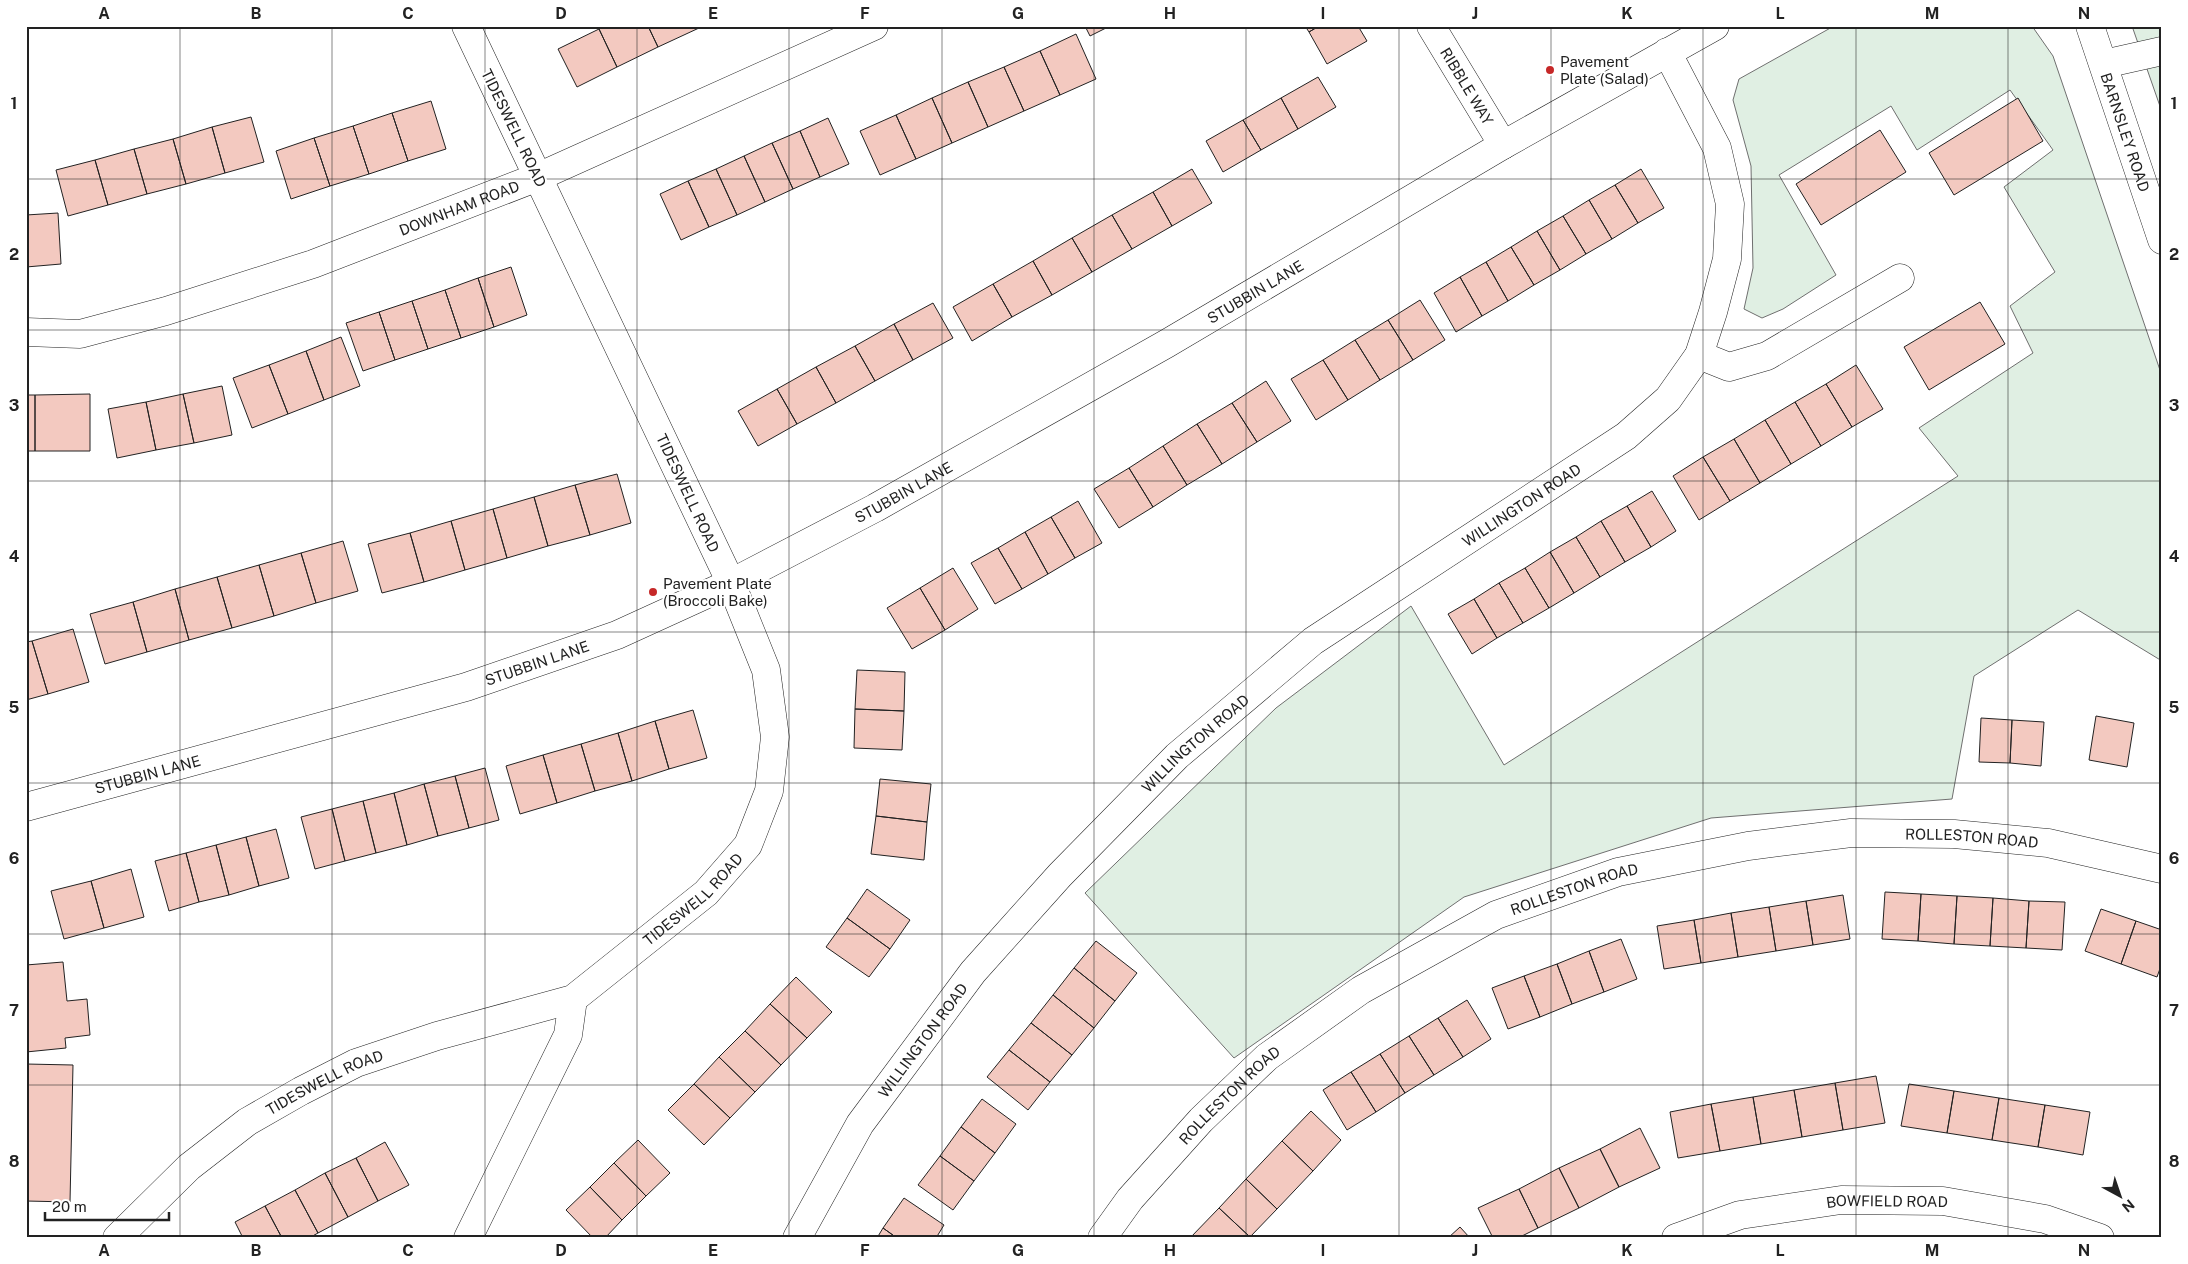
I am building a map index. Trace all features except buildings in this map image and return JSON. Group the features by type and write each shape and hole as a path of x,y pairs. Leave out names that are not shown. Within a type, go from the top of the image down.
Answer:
{"street":[{"name":"TIDESWELL ROAD","path":"117,1238 189,1167 247,1122 301,1091 356,1063 437,1036 573,999 706,893 748,845 769,792 775,737 766,670 731,583 466,26"},
{"name":"DOWNHAM ROAD","path":"26,332 80,334 166,311 313,264 538,177 874,26"},
{"name":"RIBBLE WAY","path":"1431,26 1503,145"},
{"name":"STUBBIN LANE","path":"26,807 466,687 617,635 731,583 876,508 1166,344 1503,145 1715,26"},
{"name":"BARNSLEY ROAD","path":"2090,26 2162,240"},
{"path":"2104,64 2162,51"},
{"name":"WILLINGTON ROAD","path":"796,1238 860,1124 973,972 1060,875 1176,756 1314,641 1626,436 1668,399 1699,355 1713,312 1727,259 1730,204 1717,148 1667,52"},
{"path":"1699,355 1729,367 1767,356 1900,278"},
{"name":"ROLLESTON ROAD","path":"1102,1238 1130,1199 1201,1120 1267,1058 1361,990 1496,915 1618,872 1748,846 1851,833 1954,834 2048,843 2162,869"},
{"path":"468,1238 568,1035 573,999"},
{"name":"BOWFIELD ROAD","path":"1676,1238 1740,1215 1842,1200 1942,1201 2045,1219 2100,1238"}],"green space":[{"path":"1834,26 2032,26 2053,56 2162,376 2162,661 2078,610 1974,676 1952,799 1711,818 1464,897 1234,1058 1085,893 1276,708 1411,606 1504,765 1958,476 1919,428 2033,353 2010,306 2055,272 2004,187 2053,150 2010,90 1917,150 1891,106 1779,175 1836,275 1783,309 1762,318 1744,309 1753,268 1751,166 1733,100 1739,79"},
{"path":"2132,26 2162,26 2162,112"}],"place":[{"name":"Pavement Plate (Salad)","path":"1550,70"},
{"name":"Pavement Plate (Broccoli Bake)","path":"653,592"}]}
